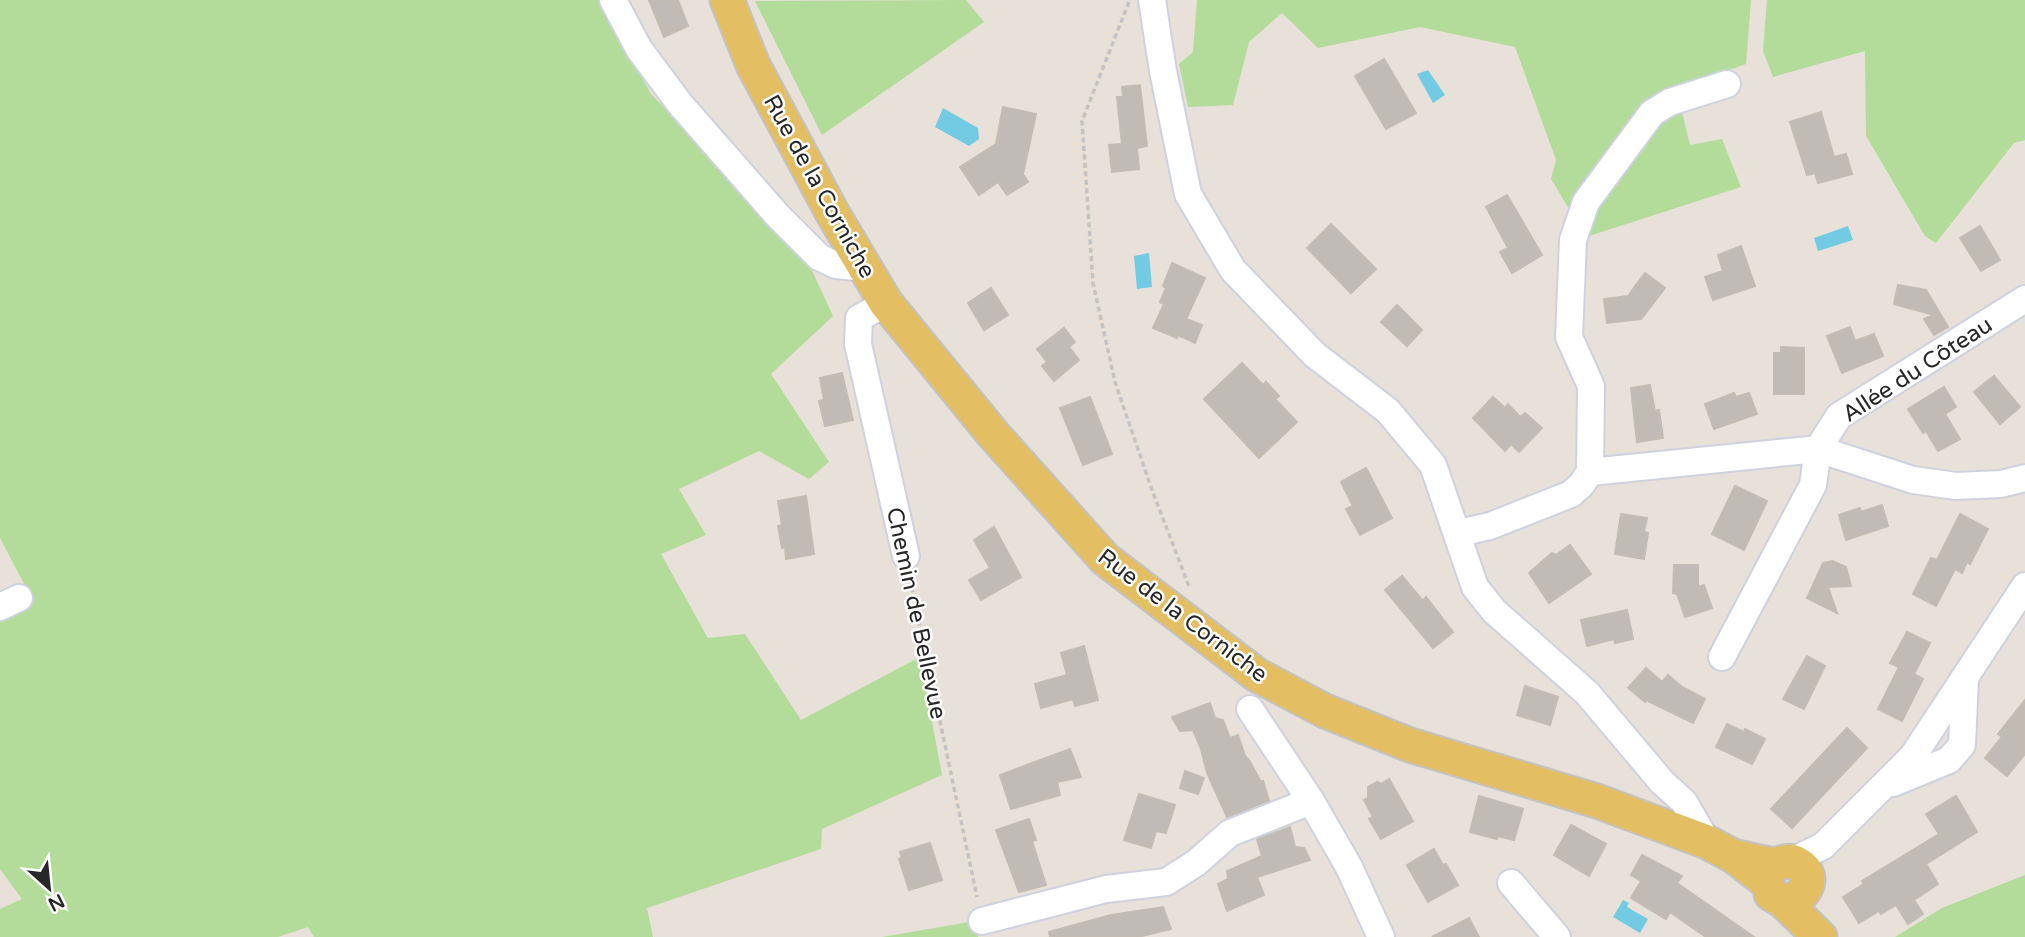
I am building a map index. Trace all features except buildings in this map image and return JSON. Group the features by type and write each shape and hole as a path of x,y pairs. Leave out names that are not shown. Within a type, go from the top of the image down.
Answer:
{"main road":[{"name":"Rue de la Corniche","path":"727,0 753,65 886,303 993,434 1105,559 1257,675 1325,711 1410,746 1597,801 1721,849 1788,879"},
{"path":"1788,879 1823,937"}],"street":[{"path":"614,0 639,49 680,104 778,216 818,257 836,265 865,268"},
{"path":"1152,0 1163,71 1188,194 1233,270 1315,355 1388,411 1433,465 1459,533 1475,587 1494,611 1587,693 1662,782 1684,802 1721,849"},
{"path":"1459,533 1490,526 1571,495 1590,472 1591,386 1569,337 1573,240 1587,202 1653,113 1670,102 1727,84"},
{"name":"Allée du Côteau","path":"1722,657 1813,485 1818,449 1839,416 2025,299"},
{"name":"Chemin de Bellevue","path":"886,303 859,318 858,344 906,556"},
{"name":"Allée du Côteau","path":"1590,472 1818,449 1913,480 1956,486 2001,484 2025,478"},
{"path":"1788,879 1881,788 1949,760 1962,745 1965,679 2025,586"},
{"path":"1250,709 1311,801 1349,867 1381,937"},
{"path":"982,921 1106,888 1166,882 1196,863 1230,833 1311,801"},
{"path":"1511,883 1557,937"}],"path":[{"path":"1130,0 1083,121 1093,283 1115,382 1194,601"},
{"name":"Chemin de Bellevue","path":"906,556 982,921"}],"green space":[{"path":"0,0 600,0 651,94 803,251 833,316 771,374 829,462 809,479 759,451 679,489 706,535 661,554 708,638 745,634 801,720 920,657 942,775 822,829 821,849 647,908 653,937 314,937 308,927 278,937 0,937 0,909 22,899 0,869 0,618 33,601 0,538"},
{"path":"966,0 984,22 822,135 755,1"},
{"path":"1197,0 1751,0 1746,64 1654,97 1682,112 1690,145 1722,139 1741,187 1586,237 1551,179 1556,160 1515,47 1420,27 1318,48 1282,13 1249,42 1233,105 1188,107 1179,64 1193,52"},
{"path":"1767,0 2025,0 2025,140 2014,143 1936,243 1925,236 1866,136 1865,51 1773,77 1763,51"},
{"path":"2025,875 2025,937 1895,937 1942,908"},
{"path":"975,921 978,937 882,937"}],"water":[{"path":"1428,70 1445,95 1433,103 1417,74"},
{"path":"943,108 978,128 979,139 969,146 935,127"},
{"path":"1848,226 1853,240 1818,251 1814,238"},
{"path":"1149,253 1152,287 1137,289 1134,256"},
{"path":"1623,900 1629,903 1627,907 1648,919 1640,933 1613,917"}]}
